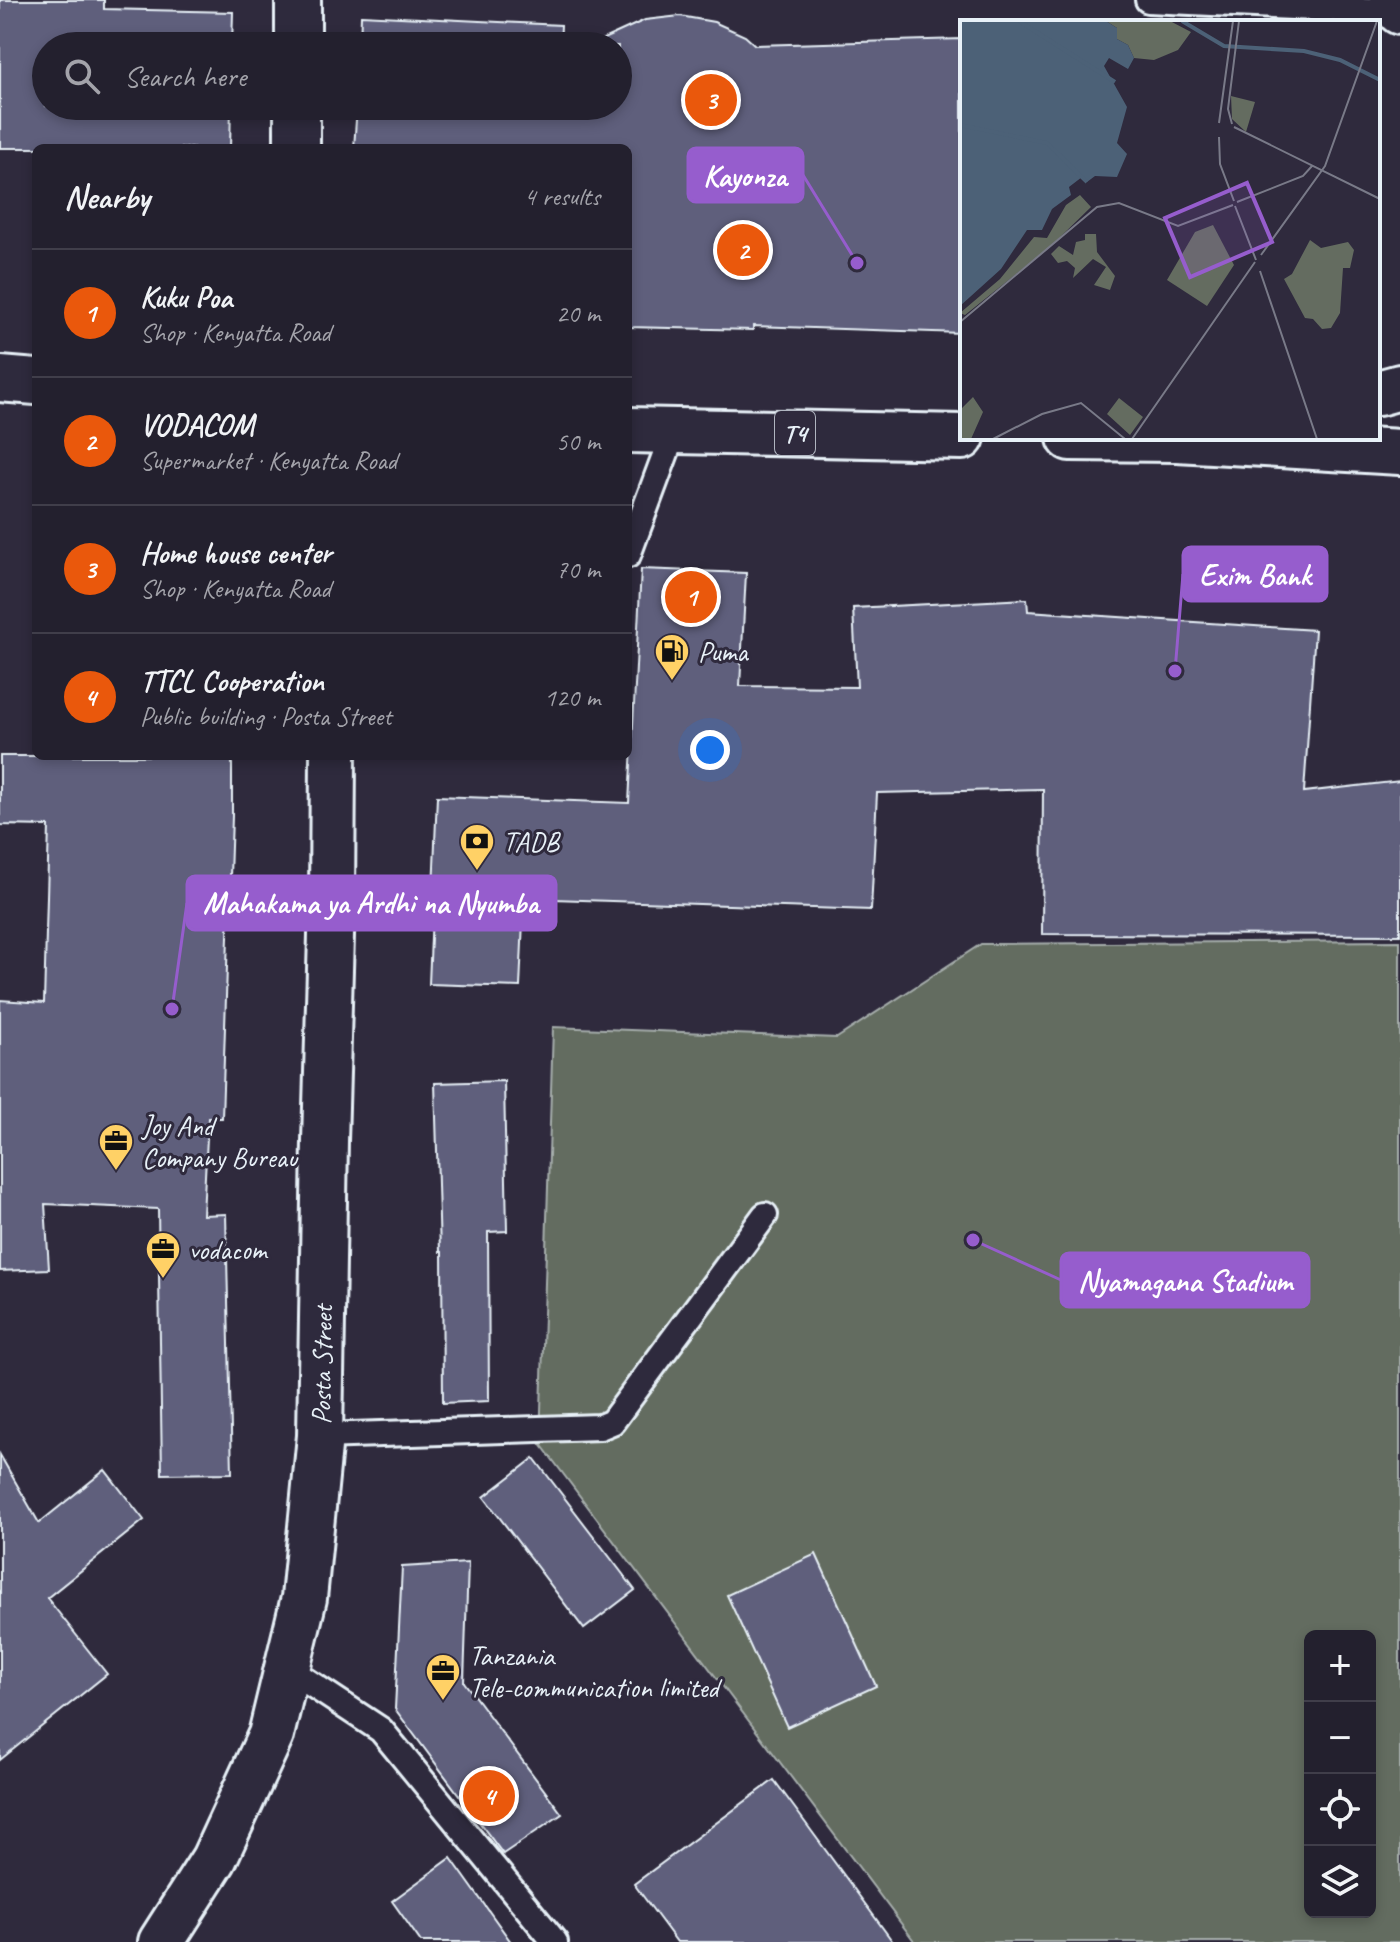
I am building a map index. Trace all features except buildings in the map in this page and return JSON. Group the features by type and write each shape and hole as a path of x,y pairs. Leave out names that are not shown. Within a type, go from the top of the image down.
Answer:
{"main road":[{"path":"298,0 298,32"},
{"path":"1392,0 1400,12"},
{"path":"297,120 297,144"},
{"path":"0,379 32,382"},
{"path":"1380,392 1400,387"},
{"name":"T4","path":"632,430 960,437"},
{"path":"1211,440 1400,452"},
{"name":"Posta Street","path":"161,1942 214,1859 271,1735 304,1598 320,1436 333,760"}],"lane":[{"path":"1148,0 1400,12"},
{"path":"632,544 674,431"},
{"path":"320,1436 600,1427 612,1422 765,1215"},
{"path":"287,1668 381,1730 555,1942"}],"shaded area":[{"path":"1400,941 1400,1942 915,1942 540,1443 553,1027 837,1038 981,944"}],"place":[{"name":"Home house center","path":"711,100"},
{"name":"VODACOM","path":"743,250"},
{"name":"Kayonza","path":"857,263"},
{"name":"Kuku Poa","path":"691,597"},
{"name":"Exim Bank","path":"1175,671"},
{"name":"Puma","path":"672,682"},
{"name":"TADB","path":"477,872"},
{"name":"Mahakama ya Ardhi na Nyumba","path":"172,1009"},
{"name":"Joy And Company Bureau","path":"116,1172"},
{"name":"Nyamagana Stadium","path":"973,1240"},
{"name":"vodacom","path":"163,1280"},
{"name":"Tanzania Tele-communication limited","path":"443,1702"},
{"name":"TTCL Cooperation","path":"489,1796"}]}
